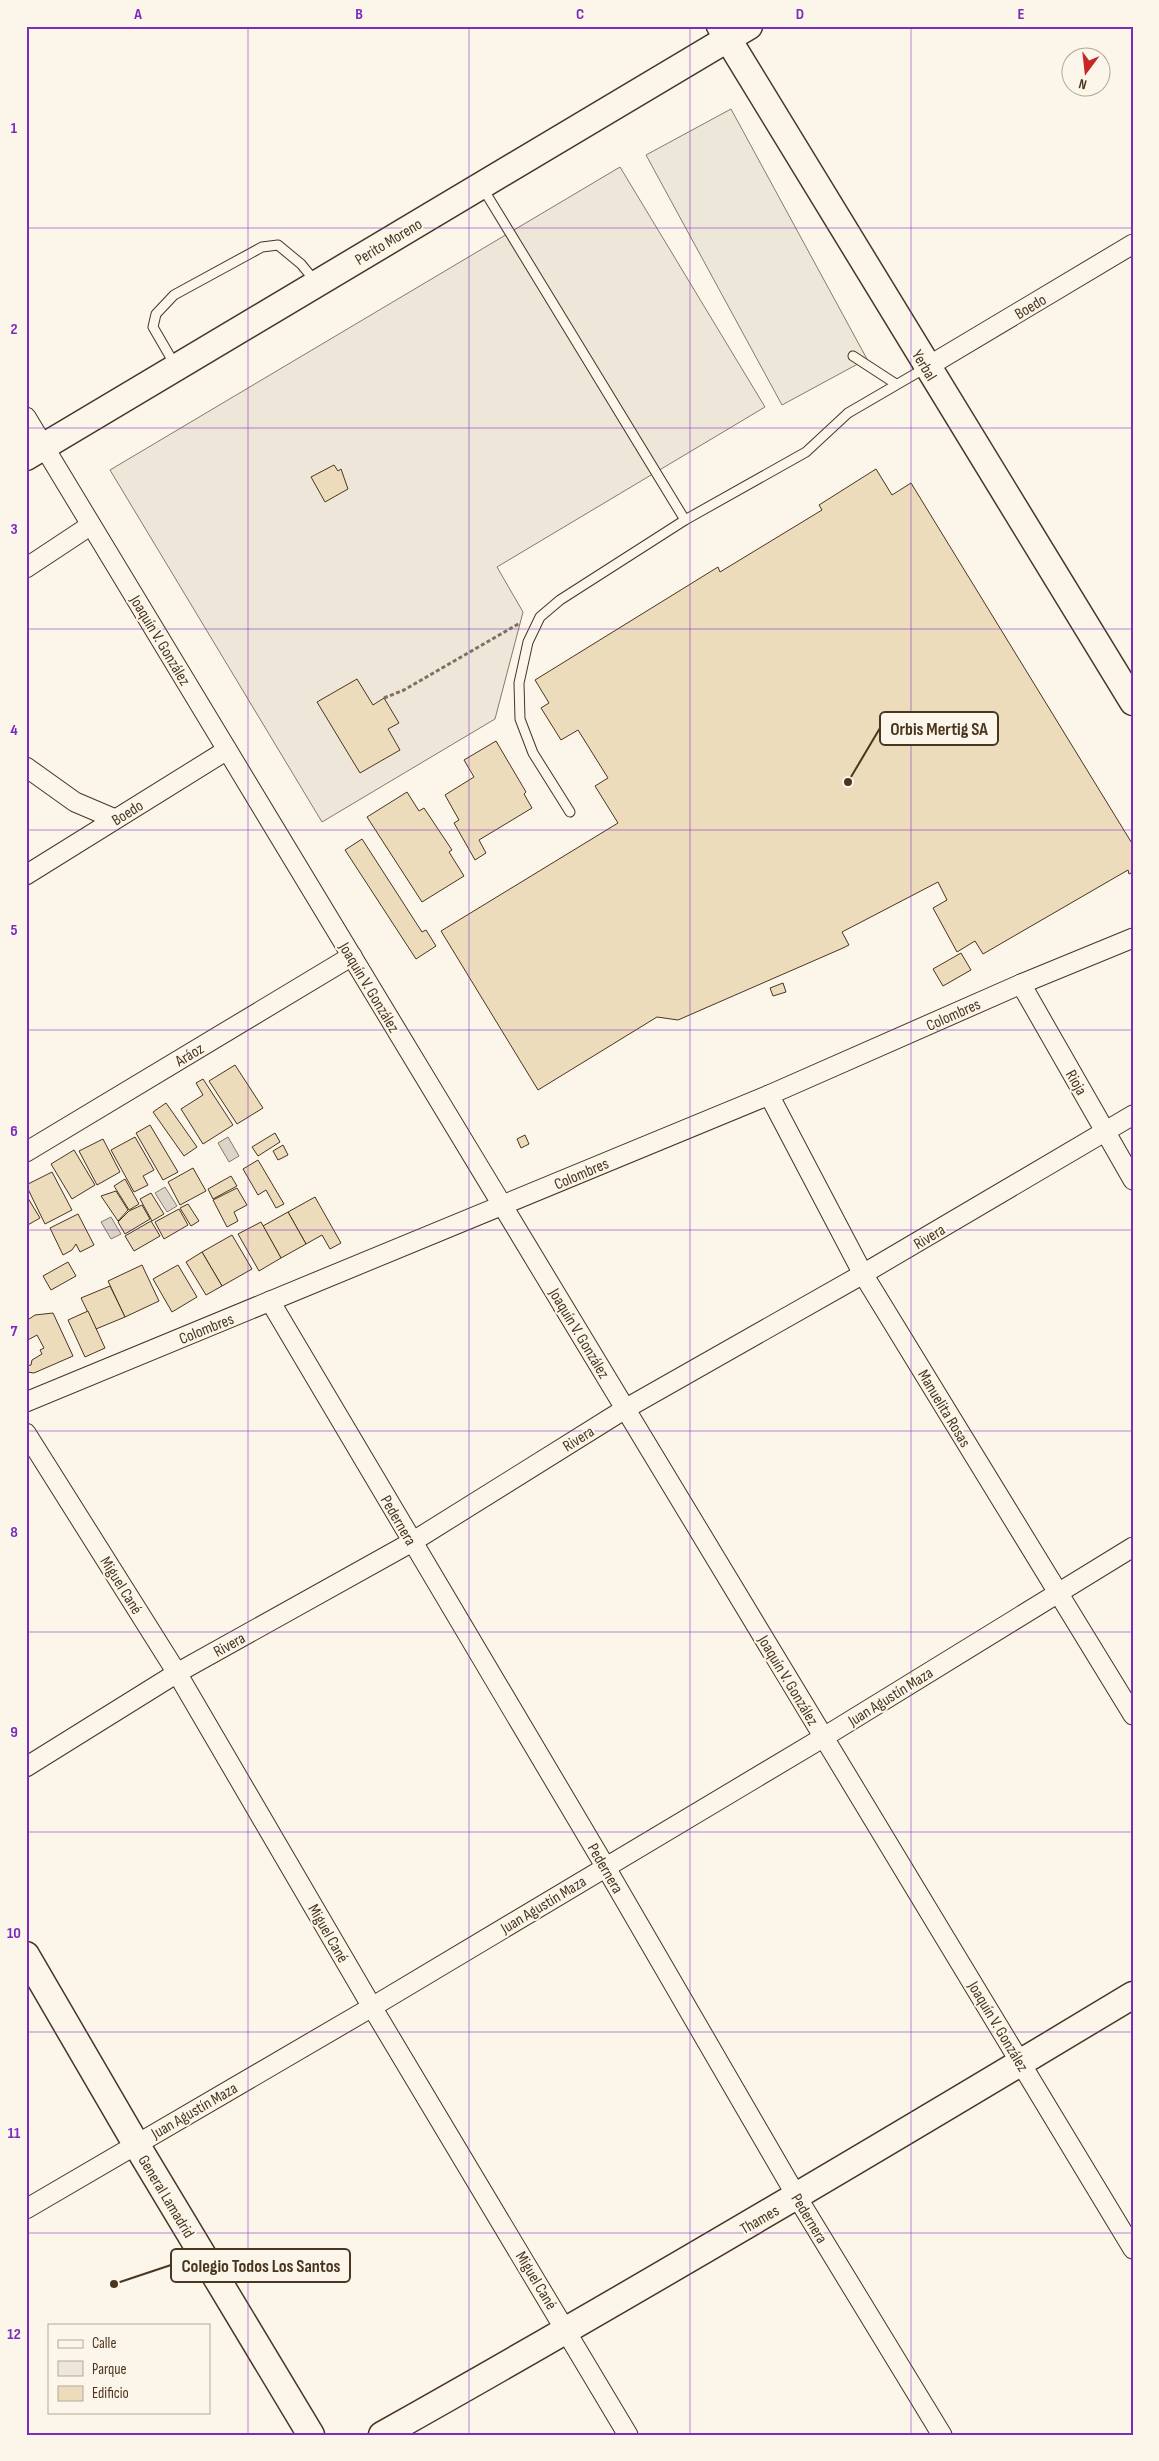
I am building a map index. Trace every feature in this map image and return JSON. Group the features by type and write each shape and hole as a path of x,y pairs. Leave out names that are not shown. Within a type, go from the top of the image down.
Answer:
{"street":[{"name":"Perito Moreno","path":"35,452 481,186 732,31"},
{"name":"Yerbal","path":"732,31 927,367 1133,702"},
{"name":"Boedo","path":"927,367 1133,244"},
{"name":"Joaquín V. González","path":"26,417 35,452 91,525 1133,2249"},
{"path":"26,568 91,525"},
{"name":"Boedo","path":"26,875 227,750"},
{"path":"26,766 75,802 115,819"},
{"name":"Colombres","path":"26,1402 769,1095 1021,984 1133,938"},
{"name":"Aráoz","path":"26,1152 352,956"},
{"name":"Rioja","path":"1021,984 1133,1180"},
{"name":"Manuelita Rosas","path":"769,1095 864,1274 1133,1715"},
{"name":"Rivera","path":"26,1767 177,1673 412,1542 625,1409 864,1274 1133,1115"},
{"name":"Pedernera","path":"270,1301 605,1866 797,2197 942,2435"},
{"name":"Miguel Cané","path":"26,1433 177,1673 372,2007 568,2330 628,2435"},
{"name":"Juan Agustín Maza","path":"26,2209 372,2007 605,1866 824,1737 1133,1547"},
{"name":"General Lamadrid","path":"26,1955 136,2144 311,2435"},
{"name":"Thames","path":"382,2435 797,2197 1133,1996"}],"lane":[{"path":"481,186 685,520"},
{"path":"177,367 153,328 156,314 174,295 262,247 278,245 301,264 317,284"},
{"path":"853,356 896,384"},
{"path":"570,812 533,753 520,719 519,683 528,642 540,617 560,600 685,520 806,452 848,413 927,367"}],"path":[{"path":"384,698 404,690 521,623 540,617"}],"green space":[{"path":"620,167 765,407 497,567 523,612 495,719 322,822 110,470"}],"shaded area":[{"path":"731,109 867,359 782,405 646,155"},
{"path":"228,1137 239,1156 229,1162 218,1143"},
{"path":"165,1187 177,1206 167,1212 155,1193"},
{"path":"111,1217 121,1234 111,1239 101,1222"}],"building":[{"path":"334,465 338,471 341,469 348,489 325,502 311,477"},
{"path":"876,469 892,495 911,483 1133,845 1133,872 1129,874 1128,870 983,954 975,941 957,952 933,908 947,900 938,882 842,932 849,945 678,1020 657,1017 538,1090 441,931 618,823 595,786 608,778 578,730 561,740 541,708 549,703 535,680 718,567 720,572 822,510 819,505"},
{"path":"357,679 373,705 384,698 399,723 388,729 400,750 360,773 317,702"},
{"path":"496,741 526,792 524,794 532,808 479,840 486,853 475,860 454,823 459,820 445,795 474,777 464,760"},
{"path":"407,792 419,811 424,808 452,850 449,852 464,876 422,902 367,817"},
{"path":"362,839 422,932 426,930 436,946 416,959 345,850"},
{"path":"961,953 971,970 943,986 933,969"},
{"path":"783,983 786,992 773,996 770,988"},
{"path":"235,1065 263,1108 237,1124 209,1081"},
{"path":"203,1079 233,1125 203,1144 181,1109 203,1095 196,1083"},
{"path":"166,1103 197,1147 184,1156 153,1112"},
{"path":"150,1125 178,1172 163,1180 136,1133"},
{"path":"275,1133 280,1142 258,1156 252,1147"},
{"path":"525,1135 529,1144 521,1148 517,1139"},
{"path":"135,1137 154,1170 143,1176 148,1185 134,1192 111,1150"},
{"path":"103,1139 120,1172 97,1185 79,1151"},
{"path":"283,1145 288,1155 278,1160 273,1151"},
{"path":"74,1150 95,1185 72,1199 51,1164"},
{"path":"258,1160 284,1204 276,1208 266,1190 258,1195 243,1169"},
{"path":"193,1168 206,1191 180,1205 168,1182"},
{"path":"52,1172 72,1210 45,1224 26,1185"},
{"path":"231,1176 237,1186 213,1199 208,1189"},
{"path":"125,1179 139,1204 129,1210 114,1186"},
{"path":"237,1188 247,1205 234,1212 238,1221 227,1227 213,1200"},
{"path":"116,1191 128,1210 118,1221 101,1196"},
{"path":"151,1193 164,1214 152,1221 140,1199"},
{"path":"26,1195 40,1218 26,1226"},
{"path":"315,1197 341,1243 330,1249 322,1235 306,1244 288,1212"},
{"path":"188,1204 199,1221 191,1226 180,1208"},
{"path":"142,1205 150,1219 125,1234 118,1222 129,1211"},
{"path":"179,1209 188,1225 164,1239 155,1222"},
{"path":"288,1212 306,1244 281,1258 263,1226"},
{"path":"78,1214 94,1245 80,1252 76,1244 72,1250 63,1255 50,1228"},
{"path":"151,1221 160,1236 134,1251 125,1236"},
{"path":"261,1222 281,1258 259,1271 238,1234"},
{"path":"232,1235 252,1269 222,1286 202,1252"},
{"path":"202,1252 222,1286 206,1295 186,1262"},
{"path":"68,1262 76,1276 51,1290 43,1276"},
{"path":"142,1265 159,1301 125,1317 108,1281"},
{"path":"178,1265 197,1297 172,1312 153,1279"},
{"path":"110,1286 125,1317 96,1329 81,1298"},
{"path":"88,1311 105,1348 85,1357 68,1320"},
{"path":"53,1313 73,1356 34,1373 27,1372 26,1366 31,1365 32,1360 42,1354 40,1350 44,1348 37,1335 26,1341 26,1321 35,1315"}],"place":[{"name":"Orbis Mertig SA","path":"848,782"},
{"name":"Colegio Todos Los Santos","path":"114,2284"}]}
